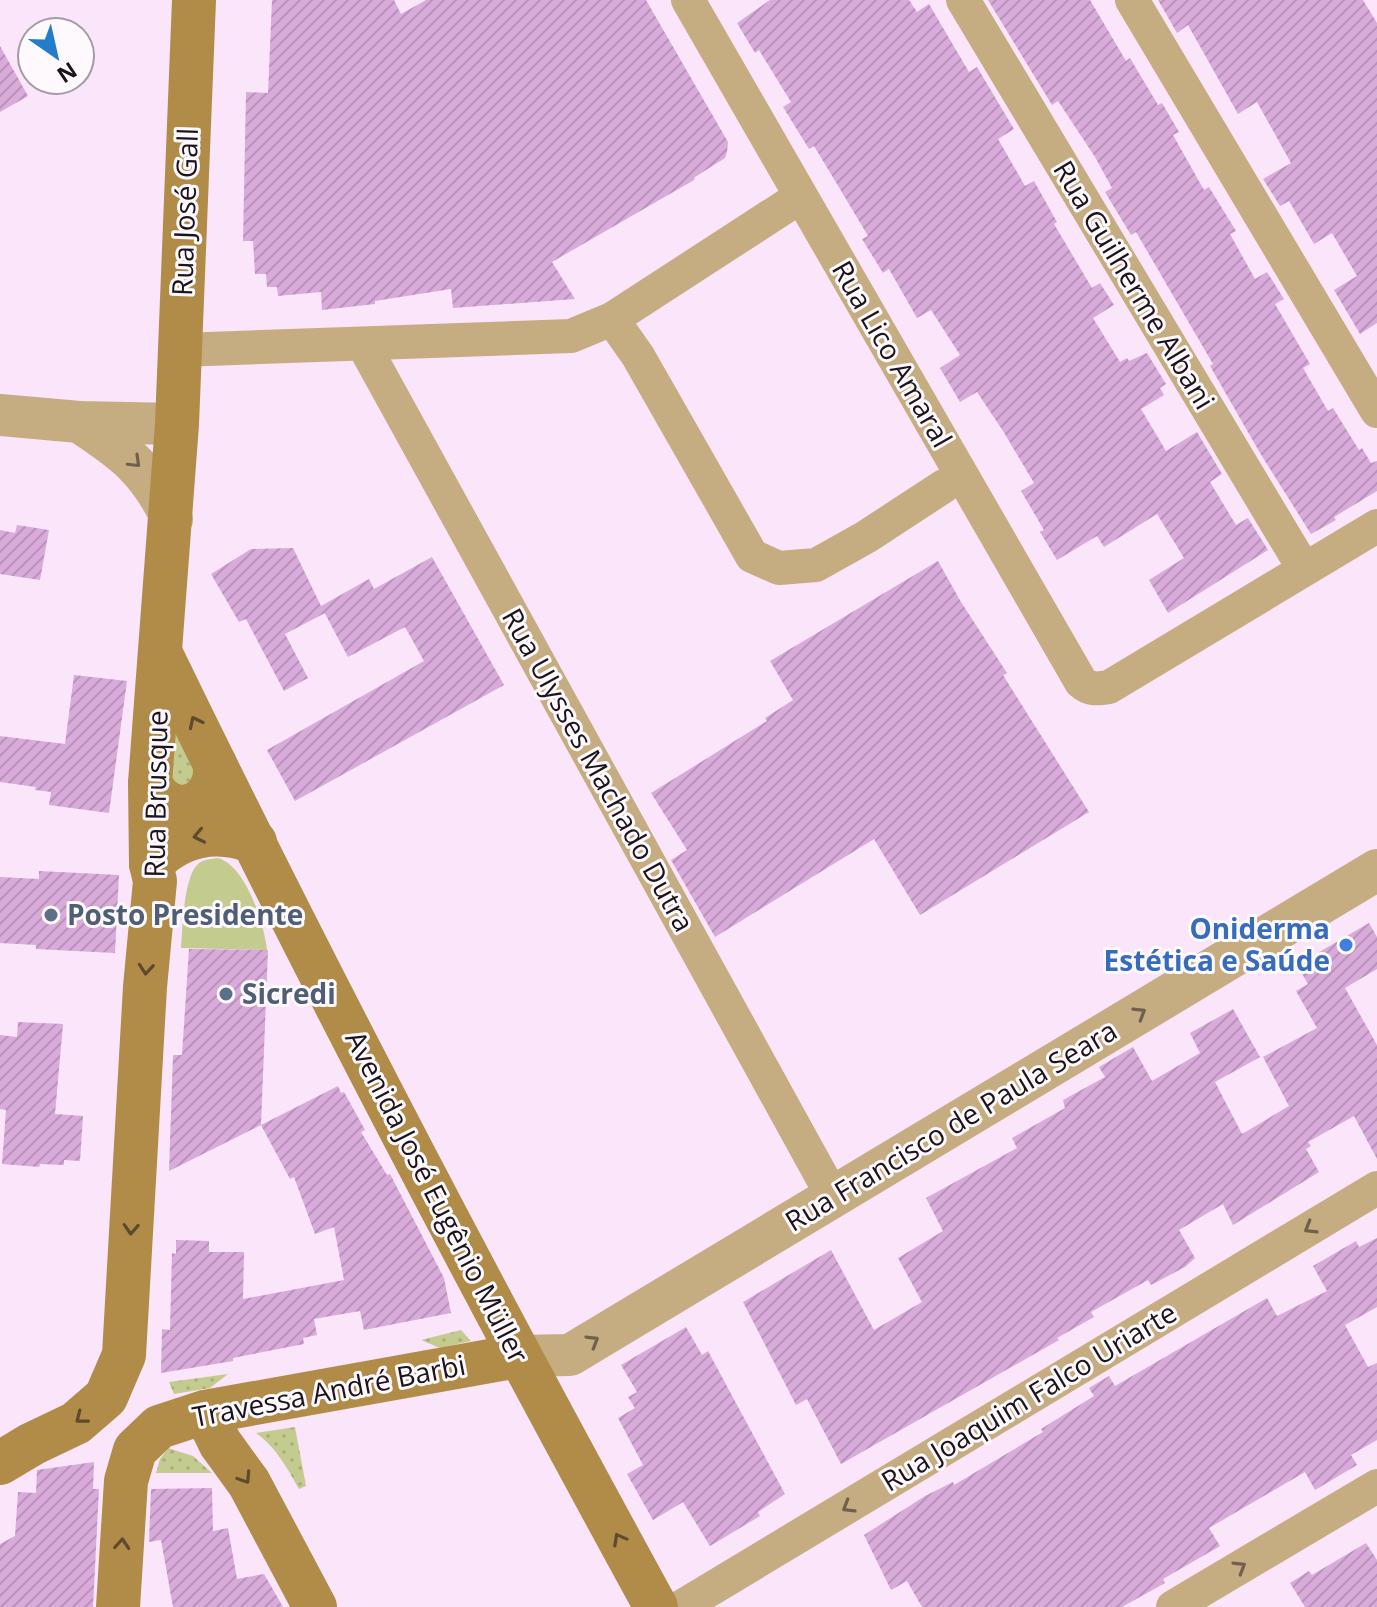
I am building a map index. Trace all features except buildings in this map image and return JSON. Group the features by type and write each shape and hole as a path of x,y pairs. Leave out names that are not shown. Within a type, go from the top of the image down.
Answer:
{"main road":[{"name":"Rua José Gall","path":"177,424 194,0"},
{"name":"Rua Brusque","path":"0,1463 76,1423 106,1397 124,1355 145,987 155,881 151,864 150,783 177,424"},
{"name":"Avenida José Eugênio Müller","path":"161,654 518,1356 656,1607"},
{"path":"150,783 155,794 164,802 186,807 197,804 213,787 215,764"},
{"path":"151,864 169,848 191,837 224,833 255,842"},
{"name":"Travessa André Barbi","path":"118,1607 126,1481 135,1450 159,1427 205,1412 518,1356"},
{"path":"205,1412 220,1443 255,1495 315,1607"}],"street":[{"name":"Rua Lico Amaral","path":"688,0 1081,682 1095,690 1109,687 1304,569"},
{"name":"Rua Guilherme Albani","path":"963,0 1304,569"},
{"path":"1132,0 1377,411"},
{"path":"180,350 571,336 612,319 800,197"},
{"path":"612,319 638,356 752,556 779,568 816,565 866,537 944,486"},
{"name":"Rua Ulysses Machado Dutra","path":"363,344 833,1197"},
{"path":"0,415 79,422 177,424"},
{"path":"79,422 126,454 146,473 172,519"},
{"path":"1304,569 1377,526"},
{"name":"Rua Francisco de Paula Seara","path":"518,1356 570,1355 1377,870"},
{"name":"Rua Joaquim Falco Uriarte","path":"681,1607 1377,1188"},
{"path":"1173,1607 1377,1486"}],"green space":[{"path":"171,713 198,768 193,786 176,788 167,771"},
{"path":"218,858 237,872 252,897 267,950 181,948 190,879 199,863"},
{"path":"461,1330 471,1341 440,1348 421,1340"},
{"path":"228,1374 210,1388 174,1394 169,1382"},
{"path":"295,1427 306,1486 299,1489 275,1451 256,1433"},
{"path":"168,1448 193,1456 212,1473 156,1473 160,1459"}],"place":[{"name":"Posto Presidente","path":"51,915"},
{"name":"Oniderma Estética e Saúde","path":"1346,945"},
{"name":"Sicredi","path":"226,994"}]}
